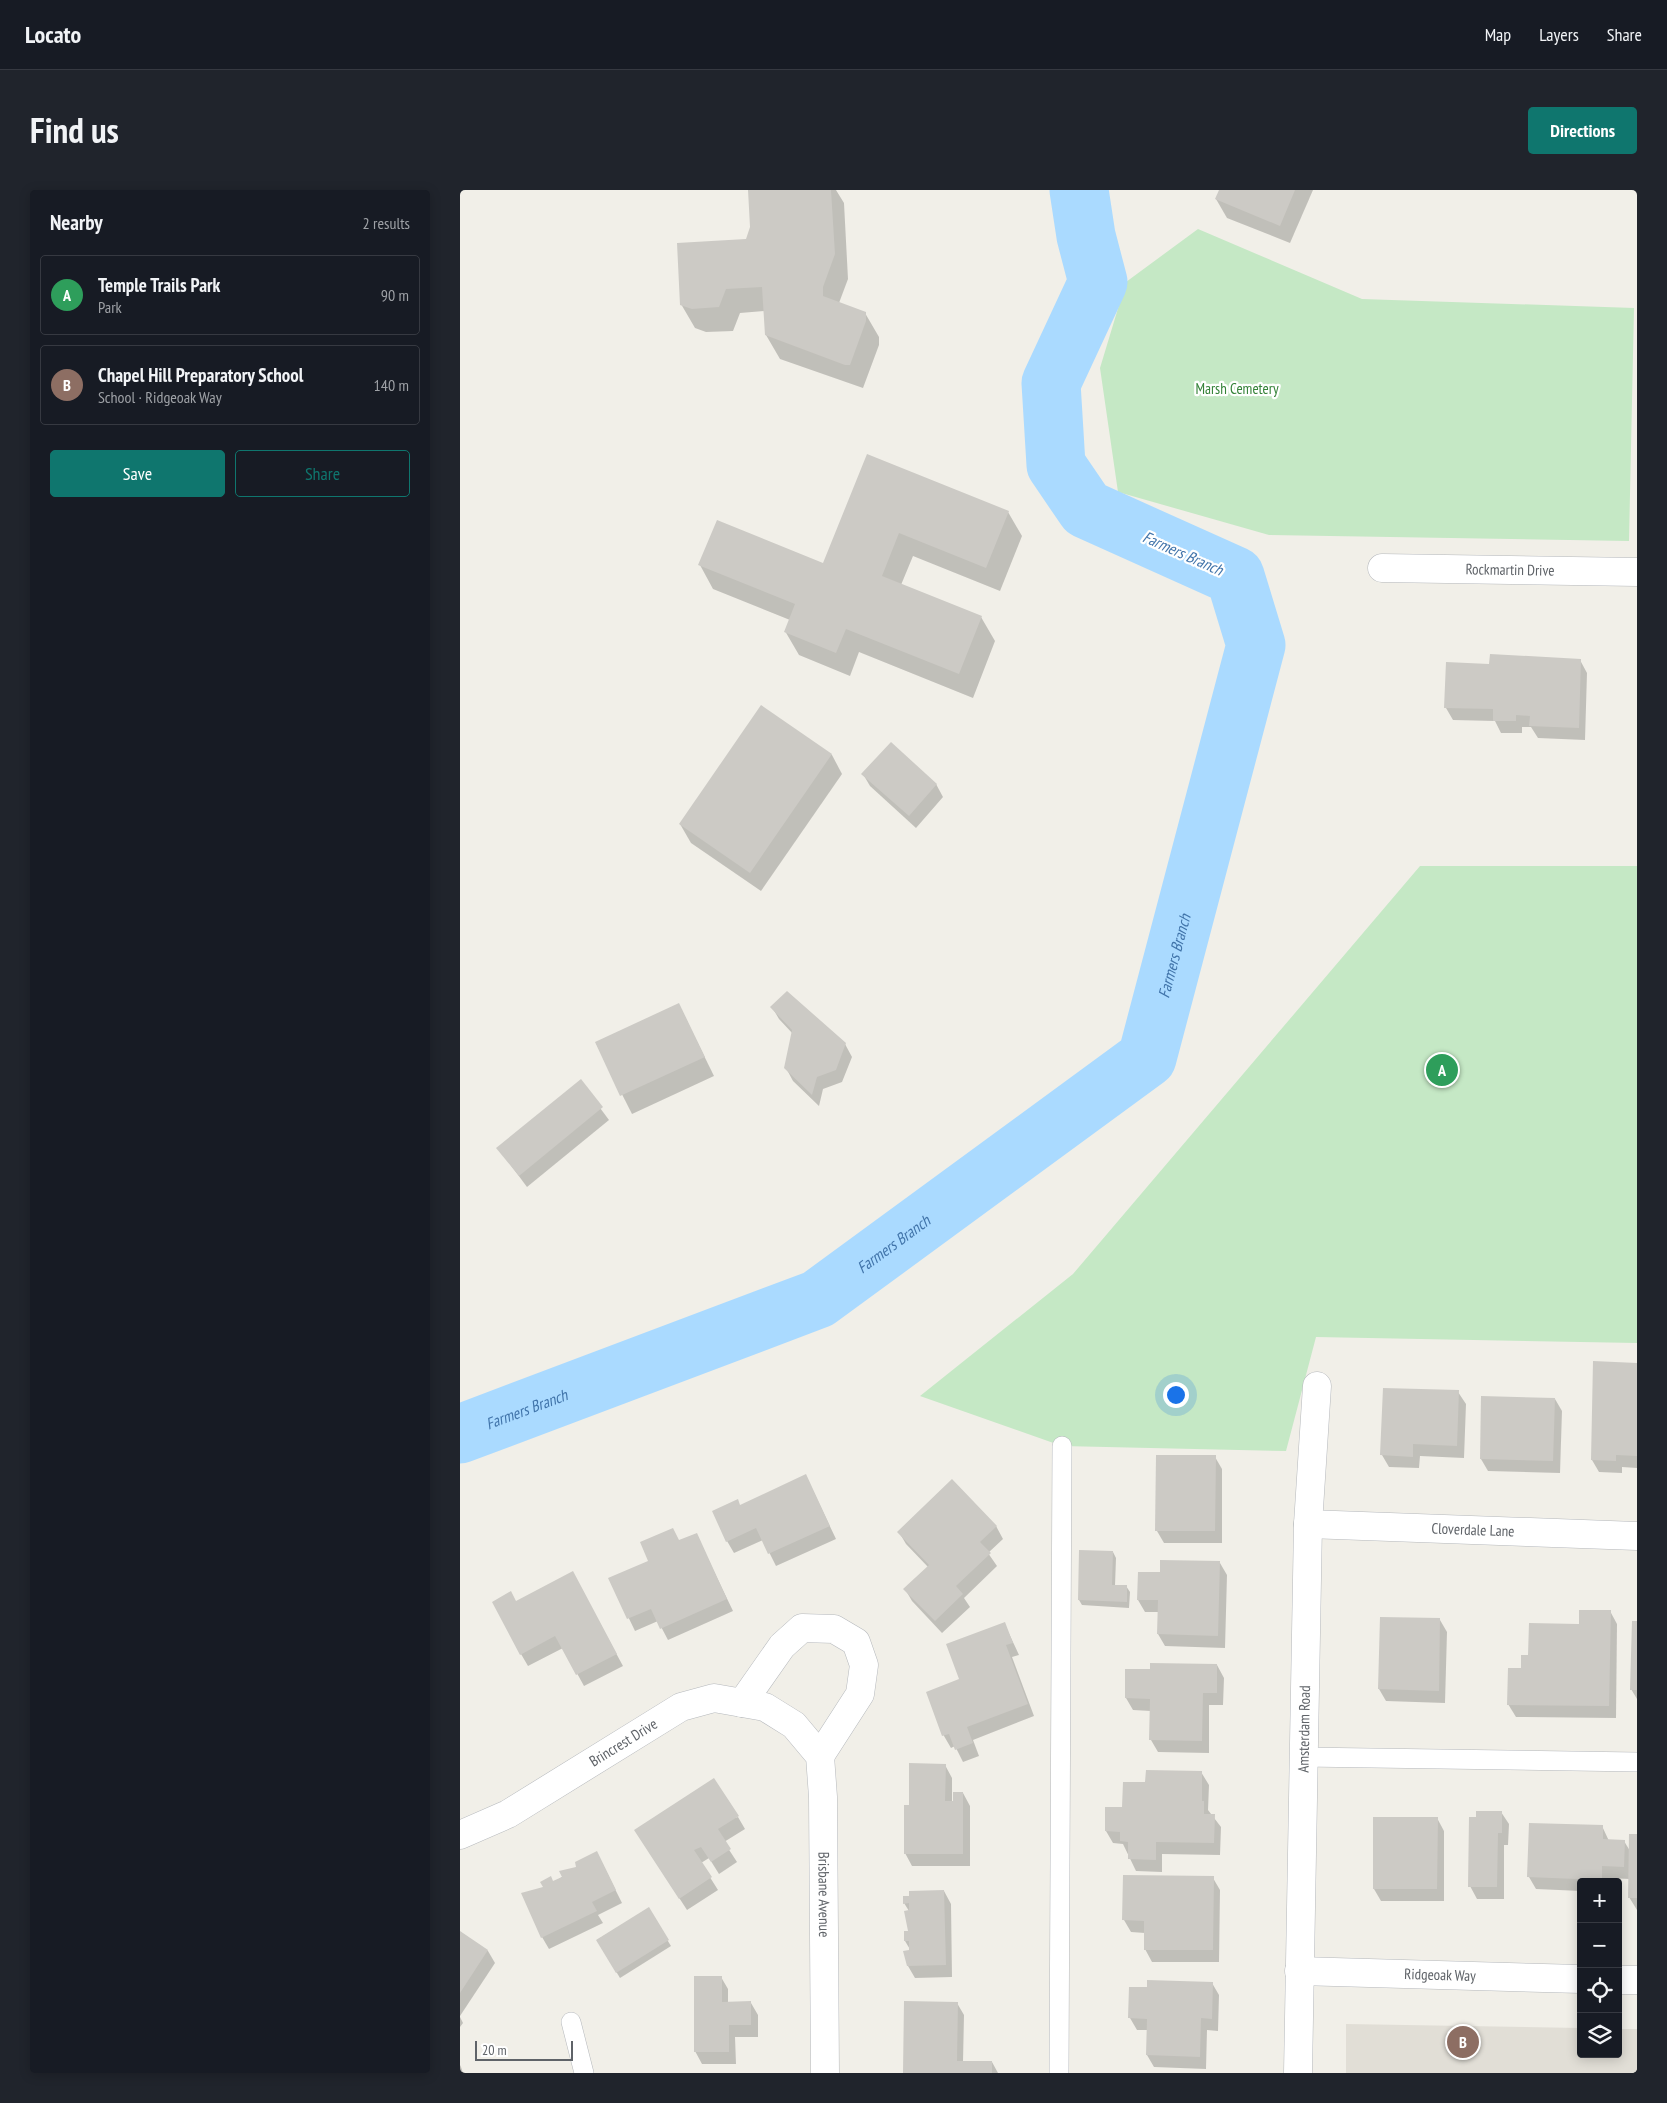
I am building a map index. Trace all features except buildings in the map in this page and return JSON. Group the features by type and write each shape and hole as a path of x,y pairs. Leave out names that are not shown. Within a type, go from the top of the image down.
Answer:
{"street":[{"name":"Rockmartin Drive","path":"1382,568 1637,572"},
{"name":"Amsterdam Road","path":"1298,2073 1308,1524 1317,1386"},
{"name":"Cloverdale Lane","path":"1308,1524 1637,1536"},
{"path":"742,1703 782,1646 802,1628 834,1629 856,1642 864,1665 860,1694 820,1756"},
{"name":"Brincrest Drive","path":"460,1835 508,1814 681,1708 714,1698 765,1708 794,1725 820,1756"},
{"name":"Brisbane Avenue","path":"820,1756 823,1796 825,2073"},
{"name":"Ridgeoak Way","path":"1299,1971 1577,1979"},
{"path":"1622,1980 1637,1980"}],"lane":[{"path":"1059,2073 1062,1446"},
{"path":"1303,1758 1637,1762"},
{"path":"571,2022 584,2073"}],"shaded area":[{"path":"1346,2024 1577,2028 1577,2058 1622,2058 1622,2029 1637,2029 1637,2073 1346,2073"}],"green space":[{"name":"Marsh Cemetery","path":"1198,229 1362,299 1634,308 1629,541 1269,535 1118,492 1100,368 1126,282"},
{"path":"1420,866 1637,866 1637,1343 1316,1337 1286,1451 1062,1446 920,1396 1073,1274"}],"waterway":[{"name":"Farmers Branch","path":"460,1434 818,1299 1147,1058 1256,645 1235,576 1086,509 1056,465 1051,383 1098,282 1086,236 1079,190"}],"place":[{"name":"Temple Trails Park","path":"1442,1070"},
{"name":"Chapel Hill Preparatory School","path":"1463,2042"}]}
